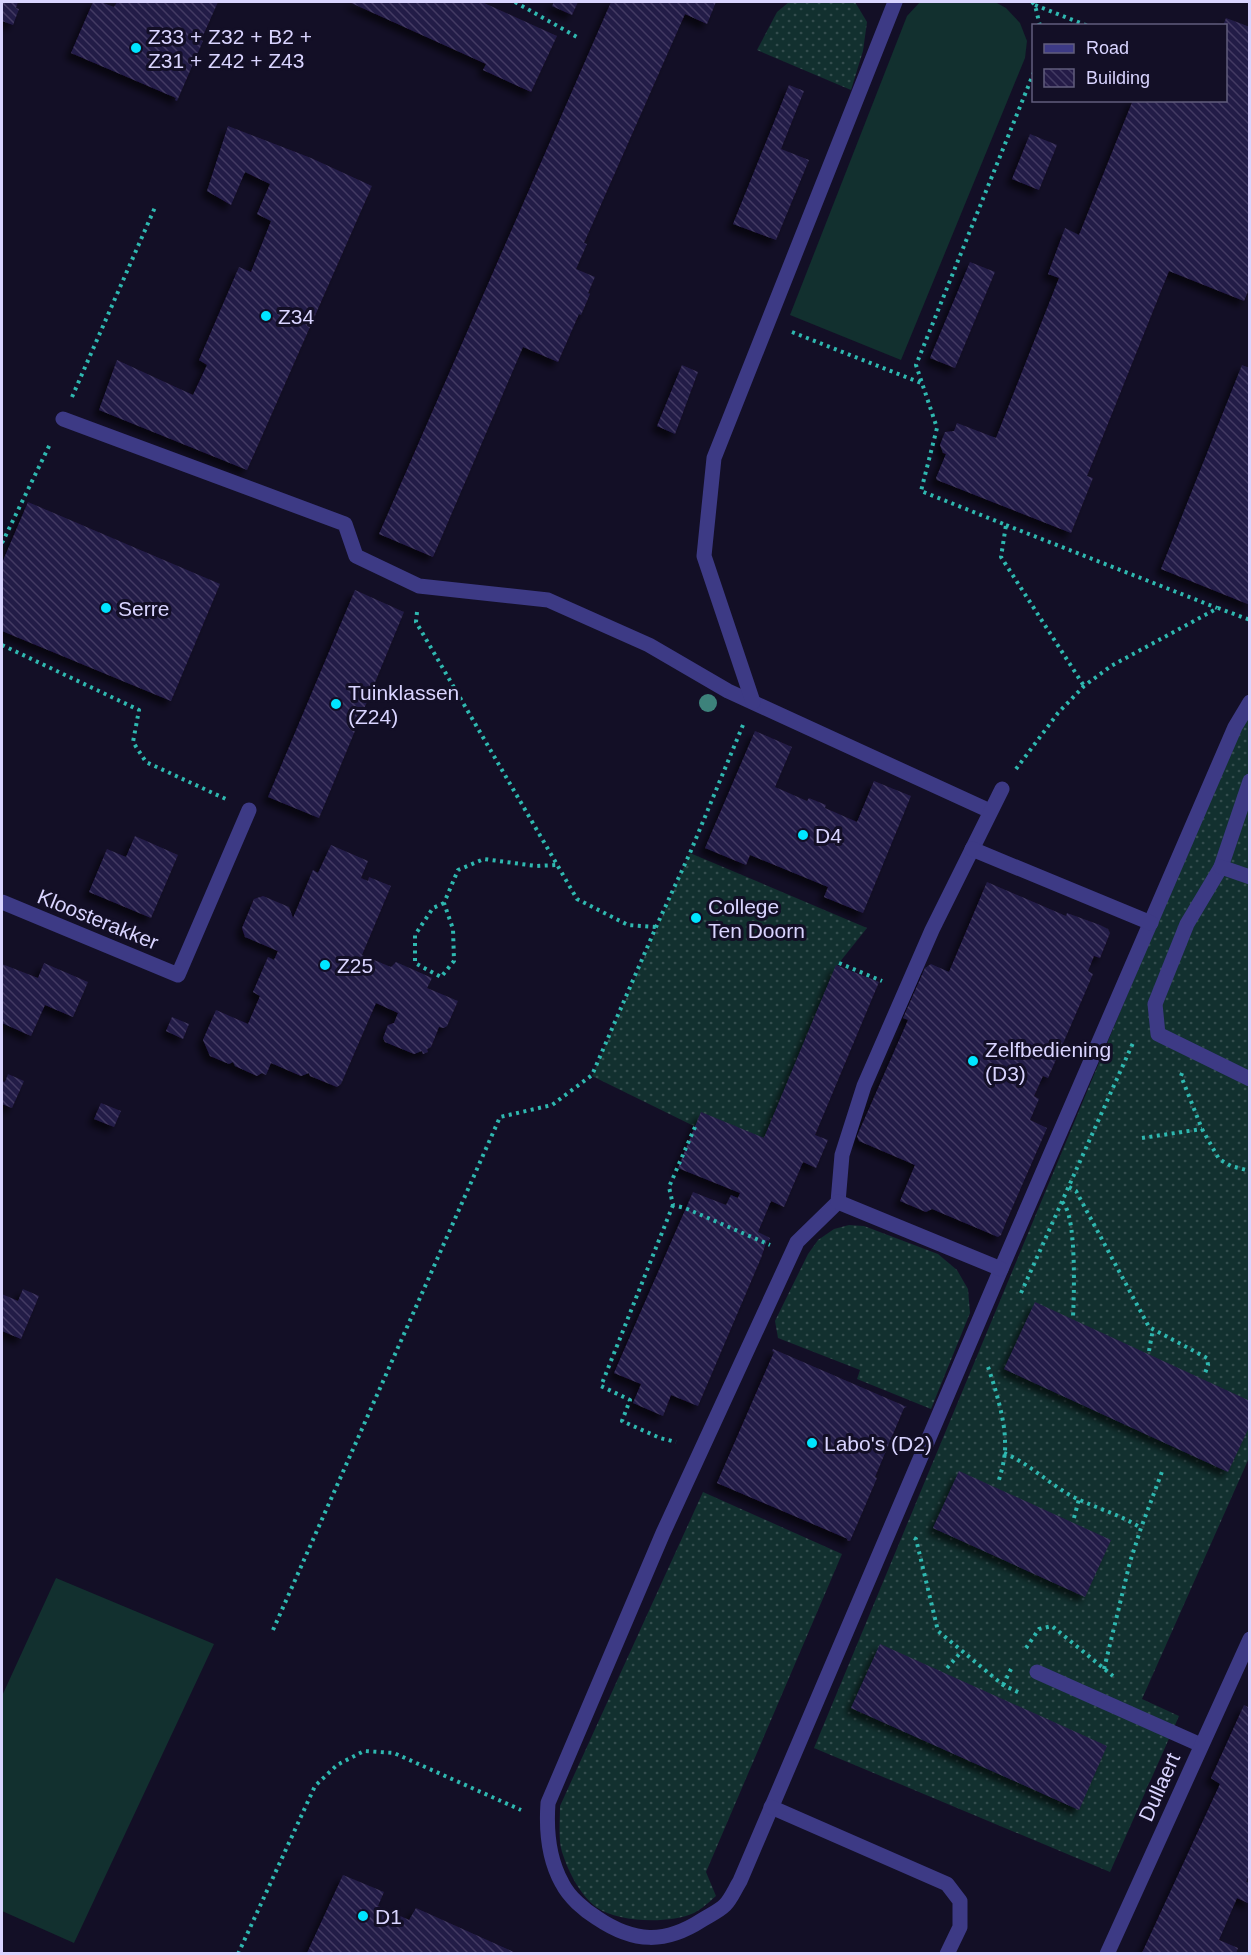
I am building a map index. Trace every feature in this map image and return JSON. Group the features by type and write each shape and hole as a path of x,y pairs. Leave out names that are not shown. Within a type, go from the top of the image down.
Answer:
{"street":[{"path":"753,702 704,556 714,458 895,2"},
{"path":"63,419 345,524 356,556 419,586 548,600 649,645 728,691 990,811"},
{"path":"1002,789 932,930 864,1086 842,1155 838,1202 797,1242 663,1533 548,1803 547,1822 552,1859 562,1885 585,1910 612,1928 644,1938 667,1937 687,1930 726,1904 740,1881 1235,727 1250,702"},
{"path":"1250,781 1221,867 1187,924 1155,1004 1158,1034 1250,1078"},
{"name":"Kloosterakker","path":"2,902 178,975 249,810"},
{"path":"972,849 1151,923"},
{"path":"1221,867 1250,877"},
{"path":"838,1202 1001,1269"},
{"name":"Dullaert","path":"1107,1953 1250,1638"},
{"path":"1036,1672 1201,1745"},
{"path":"771,1807 947,1884 960,1901 960,1927 947,1953"}],"path":[{"path":"515,2 578,37"},
{"path":"1034,3 1039,24"},
{"path":"1034,3 1083,24"},
{"path":"1032,77 916,365 937,428 921,491 1250,620"},
{"path":"2,543 63,419 156,205"},
{"path":"768,322 922,383"},
{"path":"1006,525 1001,558 1084,686"},
{"path":"419,586 416,622 577,899 628,926 656,927"},
{"path":"1002,789 1058,713 1084,686 1111,666 1218,608"},
{"path":"2,645 140,710 133,742 146,762 249,810"},
{"path":"273,1630 500,1117 552,1105 592,1076 690,853 753,702"},
{"path":"444,903 432,908 415,935 415,963 441,977 454,961 453,929 444,903 458,870 484,859 536,867 556,865"},
{"path":"839,963 906,991"},
{"path":"1017,1302 1136,1036 1158,1028"},
{"path":"1189,1049 1181,1076 1202,1129 1219,1159 1231,1166 1250,1171"},
{"path":"695,1126 669,1187 674,1205 601,1386 630,1400 622,1421 660,1438 702,1450"},
{"path":"1142,1138 1202,1129"},
{"path":"1070,1187 1076,1191 1149,1327 1207,1358 1208,1365 1204,1376"},
{"path":"1062,1202 1067,1206 1070,1217 1074,1275 1073,1317"},
{"path":"674,1205 766,1243 794,1252"},
{"path":"1149,1351 1153,1329"},
{"path":"983,1377 988,1367 995,1387 1006,1440 998,1484"},
{"path":"1005,1453 1018,1459 1068,1494 1141,1528"},
{"path":"1104,1669 1130,1563 1163,1469"},
{"path":"1074,1518 1079,1499"},
{"path":"911,1536 916,1539 938,1631 1003,1685 1031,1698"},
{"path":"947,1668 962,1651"},
{"path":"238,1953 315,1786 337,1765 364,1751 394,1753 547,1822"}],"green space":[{"path":"789,2 855,2 867,22 863,51 851,90 757,50 777,12"},
{"path":"920,2 995,2 1006,8 1020,23 1027,41 1025,58 901,360 790,315 907,16"},
{"path":"1249,702 1249,1458 1142,1699 1179,1716 1110,1872 814,1748"},
{"path":"690,853 867,928 834,972 762,1154 704,1131 592,1076"},
{"path":"849,1225 864,1226 938,1254 957,1270 968,1289 970,1313 931,1409 857,1379 860,1370 778,1338 775,1321 808,1254 818,1240 834,1229"},
{"path":"703,1492 842,1554 706,1872 716,1896 694,1913 684,1917 658,1920 631,1919 596,1907 575,1882 561,1847 560,1806"},
{"path":"56,1578 214,1644 74,1943 2,1911 2,1696"}],"building":[{"path":"2,2 18,2 16,8 19,9 13,25 2,21"},
{"name":"Z33 + Z32 + B2 + Z31 + Z42 + Z43","path":"93,2 101,2 114,7 117,2 218,2 177,101 176,98 71,53"},
{"path":"349,2 482,2 557,36 531,92 483,70 486,64"},
{"path":"554,2 578,2 572,15 552,6"},
{"path":"611,2 716,2 707,24 685,14 584,243 587,244 576,269 595,277 581,315 579,314 558,362 523,347 433,557 379,534"},
{"path":"1226,18 1250,27 1250,287 1244,301 1169,271 1087,476 1093,478 1071,533 937,480 946,454 943,453 940,445 945,432 954,431 957,423 996,438 1059,278 1048,274 1065,228 1079,235 1132,102 1227,102 1227,24 1224,24"},
{"path":"789,85 804,91 781,149 809,160 776,240 733,224"},
{"name":"Z34","path":"228,126 311,158 372,186 247,470 99,410 117,360 193,395 207,365 199,360 239,267 251,272 271,221 257,214 270,184 245,172 231,205 207,191"},
{"path":"1030,134 1057,145 1039,190 1012,179"},
{"path":"970,262 995,272 955,368 930,358"},
{"path":"682,365 698,372 675,434 657,426"},
{"path":"1242,365 1250,368 1250,605 1161,569"},
{"name":"Serre","path":"28,502 220,584 171,701 2,631 2,563"},
{"name":"Tuinklassen (Z24)","path":"355,590 404,612 319,818 268,797"},
{"name":"D4","path":"755,731 792,747 775,787 807,801 809,798 826,805 825,808 857,822 874,781 911,796 863,913 824,897 828,887 750,855 746,865 705,848"},
{"path":"135,836 178,855 151,918 89,892 107,849 126,857"},
{"name":"Z25","path":"331,845 368,861 361,878 368,881 369,877 391,886 362,955 391,967 396,962 432,978 427,988 458,1001 447,1026 439,1027 431,1047 427,1049 428,1052 423,1054 422,1051 414,1054 385,1042 383,1038 388,1025 394,1023 398,1013 376,1003 341,1084 337,1087 310,1076 309,1073 301,1076 271,1063 266,1075 262,1073 257,1076 235,1066 233,1062 229,1064 210,1056 203,1040 216,1010 248,1024 260,996 253,992 268,957 274,960 278,951 245,937 242,928 254,899 263,896 289,907 293,918 313,870 318,873"},
{"name":"Zelfbediening (D3)","path":"987,882 1066,916 1067,913 1100,925 1108,929 1110,933 1100,958 1094,956 1088,971 1093,974 1048,1078 1043,1076 1034,1096 1039,1099 1030,1120 1047,1128 1001,1235 998,1237 932,1209 926,1212 900,1201 915,1165 859,1141 857,1136 908,1020 903,1018 925,968 931,964 949,972"},
{"path":"44,963 88,982 73,1017 45,1005 31,1036 2,1023 2,964 38,978"},
{"path":"836,965 879,982 815,1135 828,1140 816,1168 803,1162 784,1207 771,1201 758,1232 770,1238 769,1241 767,1240 698,1406 671,1395 663,1416 633,1403 641,1384 614,1373 693,1192 726,1205 731,1195 738,1198 740,1193 678,1168 701,1112 764,1138"},
{"path":"172,1017 189,1024 183,1039 166,1031"},
{"path":"8,1074 24,1081 12,1108 2,1104 2,1081 5,1082"},
{"path":"101,1103 121,1111 114,1127 94,1119"},
{"path":"23,1289 39,1296 21,1339 2,1331 2,1294 18,1301"},
{"path":"1035,1302 1250,1401 1250,1425 1228,1472 1004,1369"},
{"name":"Labo's (D2)","path":"773,1349 907,1407 904,1408 850,1541 717,1483 774,1352"},
{"path":"959,1471 1111,1540 1085,1597 933,1528"},
{"path":"880,1644 1107,1746 1079,1810 851,1708"},
{"path":"1244,1705 1250,1708 1250,1873 1246,1882 1250,1883 1250,1904 1237,1898 1219,1940 1238,1948 1236,1953 1142,1953 1220,1784 1211,1778"},
{"name":"D1","path":"343,1875 384,1892 378,1906 409,1920 416,1908 516,1953 307,1953"}],"place":[{"name":"Z33 + Z32 + B2 + Z31 + Z42 + Z43","path":"136,48"},
{"name":"Z34","path":"266,316"},
{"name":"Serre","path":"106,608"},
{"name":"Tuinklassen (Z24)","path":"336,704"},
{"name":"D4","path":"803,835"},
{"name":"College Ten Doorn","path":"696,918"},
{"name":"Z25","path":"325,965"},
{"name":"Zelfbediening (D3)","path":"973,1061"},
{"name":"Labo's (D2)","path":"812,1443"},
{"name":"D1","path":"363,1916"}]}
